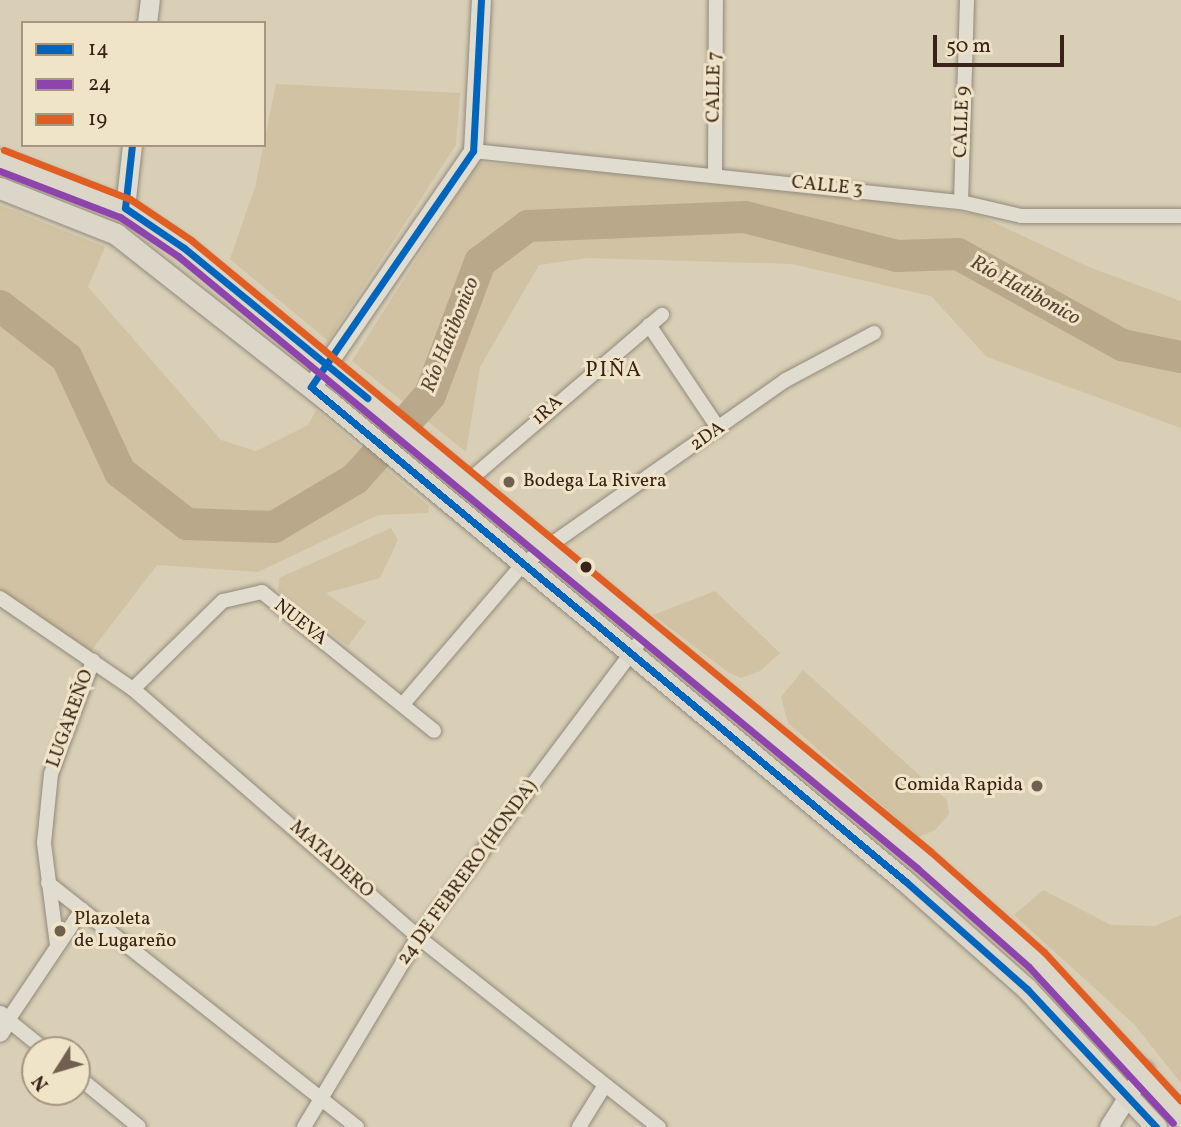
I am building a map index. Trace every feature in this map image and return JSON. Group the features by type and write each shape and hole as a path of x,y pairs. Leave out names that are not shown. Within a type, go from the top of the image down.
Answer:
{"main road":[{"path":"147,21 149,0"},
{"path":"311,387 328,366 473,151 481,0"},
{"path":"125,208 132,147"},
{"path":"0,160 125,208 328,366 923,860 1036,959 1144,1070 1181,1116"},
{"path":"0,188 116,234 311,387 905,881 1027,989 1129,1092 1156,1127"},
{"path":"905,881 923,860"}],"street":[{"name":"CALLE 7","path":"715,175 716,0"},
{"name":"CALLE 9","path":"961,202 967,0"},
{"name":"CALLE 3","path":"473,151 961,202 1021,216 1181,216"},
{"name":"1RA","path":"463,479 662,315"},
{"path":"649,325 719,429"},
{"name":"2DA","path":"546,548 786,380 874,333"},
{"path":"403,704 523,564 546,548"},
{"name":"NUEVA","path":"133,689 223,601 262,592 403,704 434,732"},
{"name":"MATADERO","path":"0,598 133,689 418,937 659,1127"},
{"name":"24 DE FEBRERO (HONDA)","path":"304,1127 418,937 648,631"},
{"name":"LUGAREÑO","path":"57,945 44,843 51,774 93,661"},
{"path":"48,883 357,1127"},
{"path":"23,1036 2,1023 82,910"},
{"path":"1110,1127 1144,1070"},
{"path":"579,1127 605,1085"},
{"path":"91,1088 139,1127"}],"shaded area":[{"path":"276,84 460,93 456,145 328,341 230,259 255,187 263,147 266,147 266,133"},
{"path":"478,163 713,177 976,214 1089,267 1181,301 1181,428 987,357 931,296 792,264 587,258 539,265 480,367 466,452 352,361"},
{"path":"0,205 105,247 88,287 221,440 256,451 308,425 316,410 429,506 428,513 378,515 258,572 157,565 91,651 0,591"},
{"path":"391,528 398,540 380,578 326,593 366,622 348,646 278,591 279,578"},
{"path":"715,591 780,653 760,671 741,678 728,672 653,615"},
{"path":"803,670 947,800 949,814 935,830 918,837 788,723 781,697"},
{"path":"1043,890 1111,925 1155,926 1181,915 1181,1083 1134,1024 1014,915"}],"waterway":[{"name":"Río Hatibonico","path":"0,306 67,358 120,472 187,524 274,527 355,479 430,395 480,262 528,226 745,217 897,256 958,254 1122,345 1181,357"}],"transit line":[{"name":"14","path":"481,0 473,151 311,387 905,881 1027,989 1156,1127"},
{"name":"14","path":"132,147 125,208 184,248 367,398"},
{"name":"19","path":"4,150 130,199 191,240 931,852 1044,952 1181,1101"},
{"name":"24","path":"0,171 120,217 178,256 917,868 1029,967 1173,1123"}],"place":[{"name":"Bodega La Rivera","path":"509,482"},
{"name":"Comida Rapida","path":"1037,786"},
{"name":"Plazoleta de Lugareño","path":"60,931"}],"district":[{"name":"PIÑA","path":"614,371"}]}
